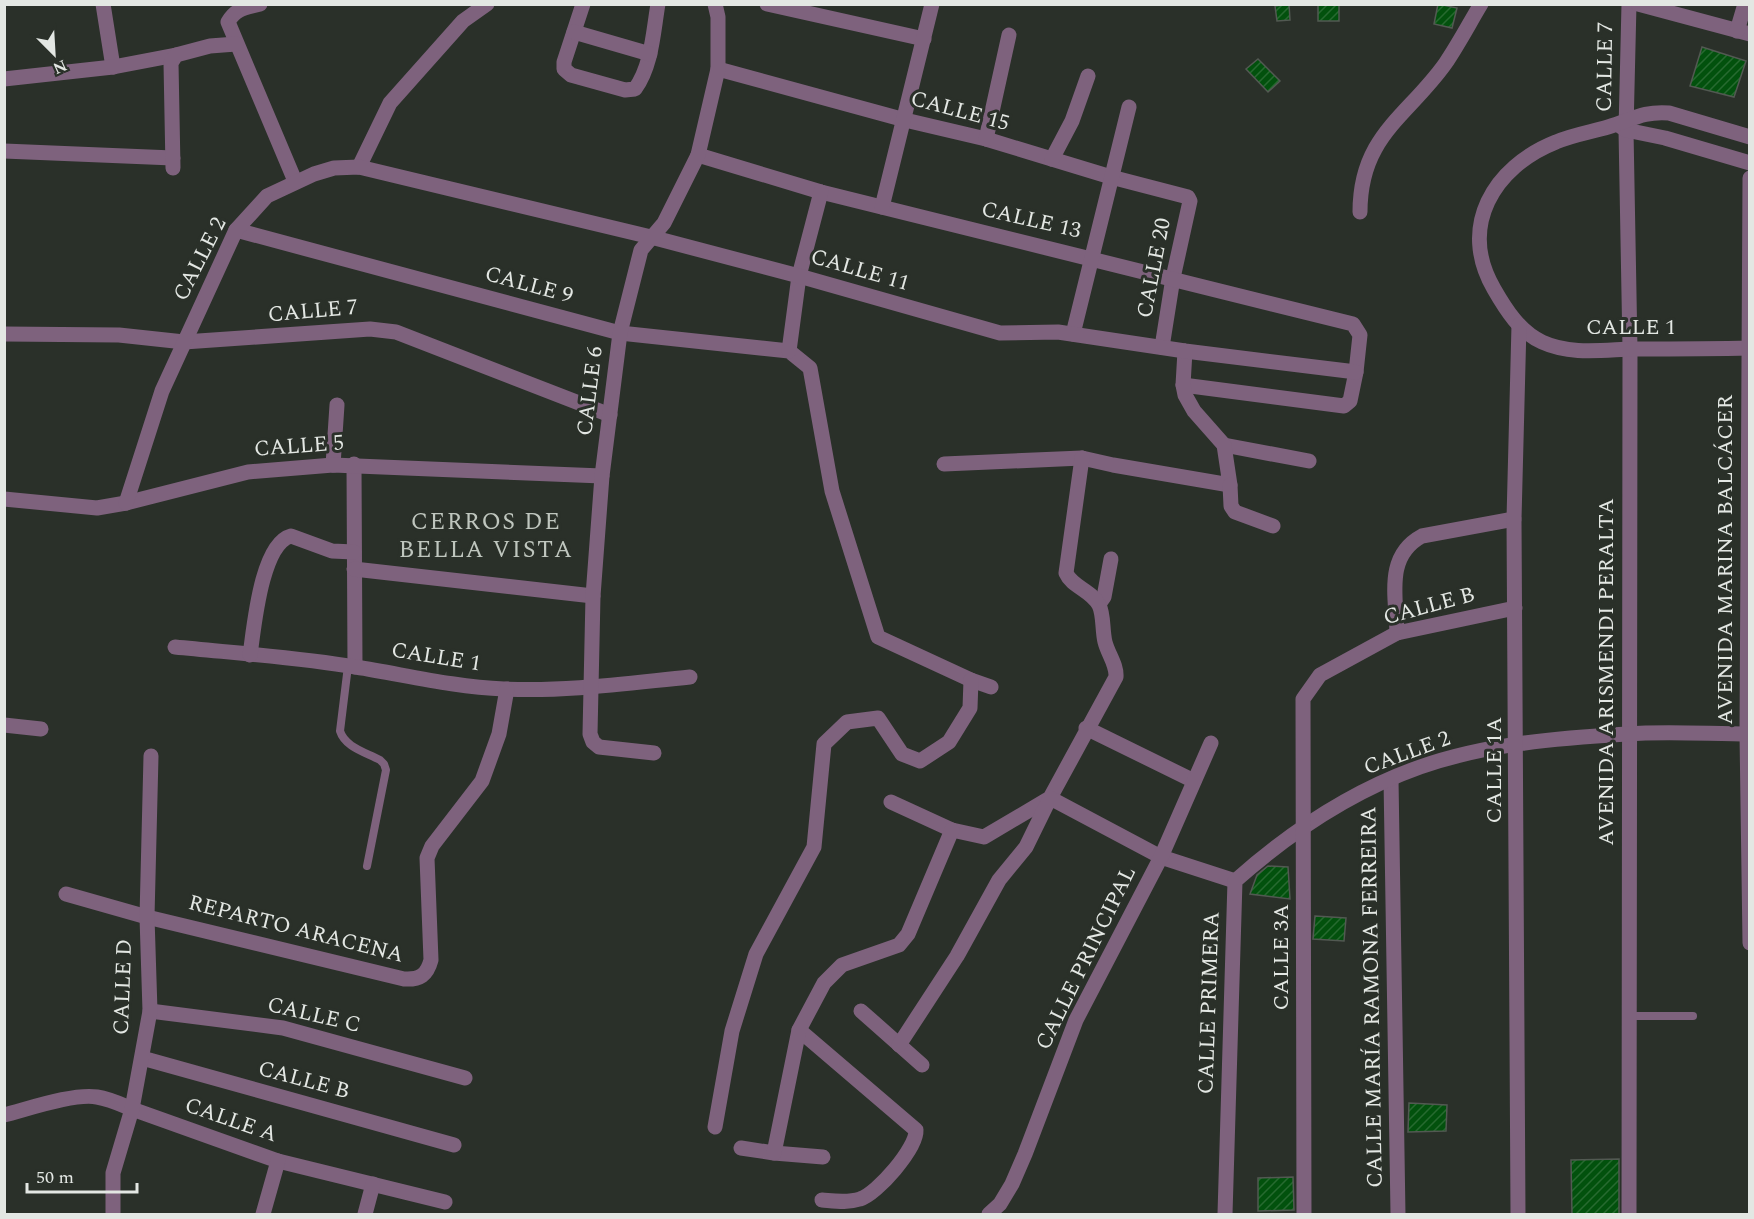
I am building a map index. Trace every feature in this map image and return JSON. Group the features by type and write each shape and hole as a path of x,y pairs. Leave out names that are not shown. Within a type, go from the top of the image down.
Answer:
{"street":[{"path":"104,4 113,67"},
{"path":"260,4 239,9 232,14 228,22 295,181"},
{"path":"359,167 390,103 462,21 487,4"},
{"path":"583,4 564,62 564,69 571,75 625,90 635,89 641,82 650,54 658,4"},
{"name":"CALLE 6","path":"654,753 598,747 590,734 593,597 602,476 620,333 641,250 664,223 698,155 718,69 718,17 715,4"},
{"path":"767,4 924,39"},
{"path":"882,207 932,4"},
{"path":"1360,212 1360,193 1369,159 1382,136 1444,65 1481,4"},
{"name":"CALLE 7","path":"1624,124 1629,4"},
{"path":"1638,4 1743,32 1745,4"},
{"path":"574,32 650,54"},
{"path":"986,139 1009,35"},
{"path":"4,79 113,67 210,46 236,44"},
{"path":"4,151 173,163 171,63 176,55"},
{"name":"CALLE 15","path":"718,69 905,120 986,139 1189,199"},
{"path":"1052,159 1072,121 1088,75"},
{"path":"1073,334 1129,107"},
{"name":"CALLE 1","path":"1749,137 1669,113 1657,112 1624,124 1556,141 1515,165 1494,188 1481,215 1479,250 1486,275 1509,315 1540,341 1562,349 1592,351 1749,348"},
{"path":"1624,124 1749,163"},
{"name":"AVENIDA ARISMENDI PERALTA","path":"1624,124 1630,349 1629,1215"},
{"name":"CALLE 13","path":"698,155 821,192 1353,324 1360,334 1356,372"},
{"name":"CALLE 2","path":"126,503 162,391 236,230 267,196 295,181 334,168 359,167"},
{"name":"CALLE 11","path":"359,167 651,237 1000,333 1058,332 1185,351 1356,372"},
{"name":"AVENIDA MARINA BALCÁCER","path":"1749,178 1749,943"},
{"path":"821,192 799,276 789,351 810,368 832,491 878,637 991,687"},
{"name":"CALLE 20","path":"1162,347 1189,199"},
{"name":"CALLE 9","path":"236,230 620,333 789,351"},
{"name":"CALLE 1A","path":"1518,1215 1514,519 1519,325"},
{"name":"CALLE 7","path":"4,334 119,336 184,342 240,340 370,329 396,332 610,415"},
{"path":"1185,351 1183,386 1185,395 1194,411 1224,445 1231,506 1234,512 1273,526"},
{"path":"1183,386 1344,406 1350,401 1356,372"},
{"path":"333,465 337,405"},
{"path":"1224,445 1309,461"},
{"path":"944,464 1082,458 1230,485"},
{"path":"899,1045 957,956 999,880 1026,847 1086,728 1116,677 1106,642 1099,604 1085,589 1068,578 1066,573 1082,458"},
{"path":"351,666 354,464"},
{"name":"CALLE 5","path":"4,498 97,508 126,503 248,472 354,464 602,476"},
{"path":"1397,633 1396,565 1401,552 1411,541 1422,536 1514,519"},
{"path":"250,655 262,583 279,543 291,536 332,551 354,552"},
{"path":"1099,604 1104,597 1111,559"},
{"path":"354,569 593,597"},
{"name":"CALLE B","path":"1304,699 1320,675 1397,633 1515,608"},
{"name":"CALLE 1","path":"175,647 351,666 430,681 507,689 590,687 690,677"},
{"path":"715,1127 732,1031 756,954 814,847 824,744 847,722 878,718 902,754 920,761 949,742 970,708 971,680"},
{"name":"REPARTO ARACENA","path":"66,894 404,979 414,980 423,976 429,969 431,960 428,858 432,846 482,781 499,734 507,689"},
{"name":"CALLE 3A","path":"1304,699 1304,1215"},
{"path":"4,725 41,729"},
{"path":"1086,728 1194,781"},
{"name":"CALLE 2","path":"1304,827 1391,779 1421,767 1516,744 1628,734 1748,734"},
{"path":"1050,798 1161,856 1211,743"},
{"name":"CALLE D","path":"114,1215 113,1173 132,1109 150,1011 147,916 151,756"},
{"name":"CALLE MARÍA RAMONA FERREIRA","path":"1391,779 1398,1215"},
{"path":"891,802 952,830 984,837 1050,798"},
{"name":"CALLE PRIMERA","path":"1226,1215 1235,881 1270,850 1304,827"},
{"path":"774,1153 799,1030 824,983 842,965 899,945 908,934 952,830"},
{"name":"CALLE PRINCIPAL","path":"989,1215 1000,1204 1012,1184 1076,1020 1161,856 1235,881"},
{"name":"CALLE C","path":"150,1011 284,1028 465,1078"},
{"path":"861,1011 922,1065"},
{"path":"799,1030 916,1130 916,1137 900,1162 871,1194 859,1200 843,1202 822,1200"},
{"name":"CALLE B","path":"142,1058 454,1144"},
{"name":"CALLE A","path":"4,1114 73,1098 94,1096 115,1101 278,1161 445,1203"},
{"path":"741,1148 823,1157"},
{"path":"263,1215 278,1161"},
{"path":"365,1215 373,1184"}],"lane":[{"path":"351,666 340,731 342,738 346,743 380,760 387,770 367,866"},
{"path":"1629,1016 1693,1016"}],"building":[{"path":"1289,4 1290,20 1277,21 1275,6"},
{"path":"1318,4 1339,4 1339,21 1318,21"},
{"path":"1438,4 1457,8 1452,28 1434,24"},
{"path":"1702,47 1746,61 1734,97 1690,86"},
{"path":"1258,59 1280,81 1268,92 1246,69"},
{"path":"1268,866 1288,867 1290,899 1250,894 1257,875"},
{"path":"1315,916 1346,918 1344,941 1313,939"},
{"path":"1409,1103 1447,1105 1446,1131 1408,1132"},
{"path":"1619,1159 1619,1215 1572,1215 1571,1160"},
{"path":"1293,1177 1294,1210 1258,1211 1258,1178"}],"district":[{"name":"CERROS DE BELLA VISTA","path":"486,536"}]}
